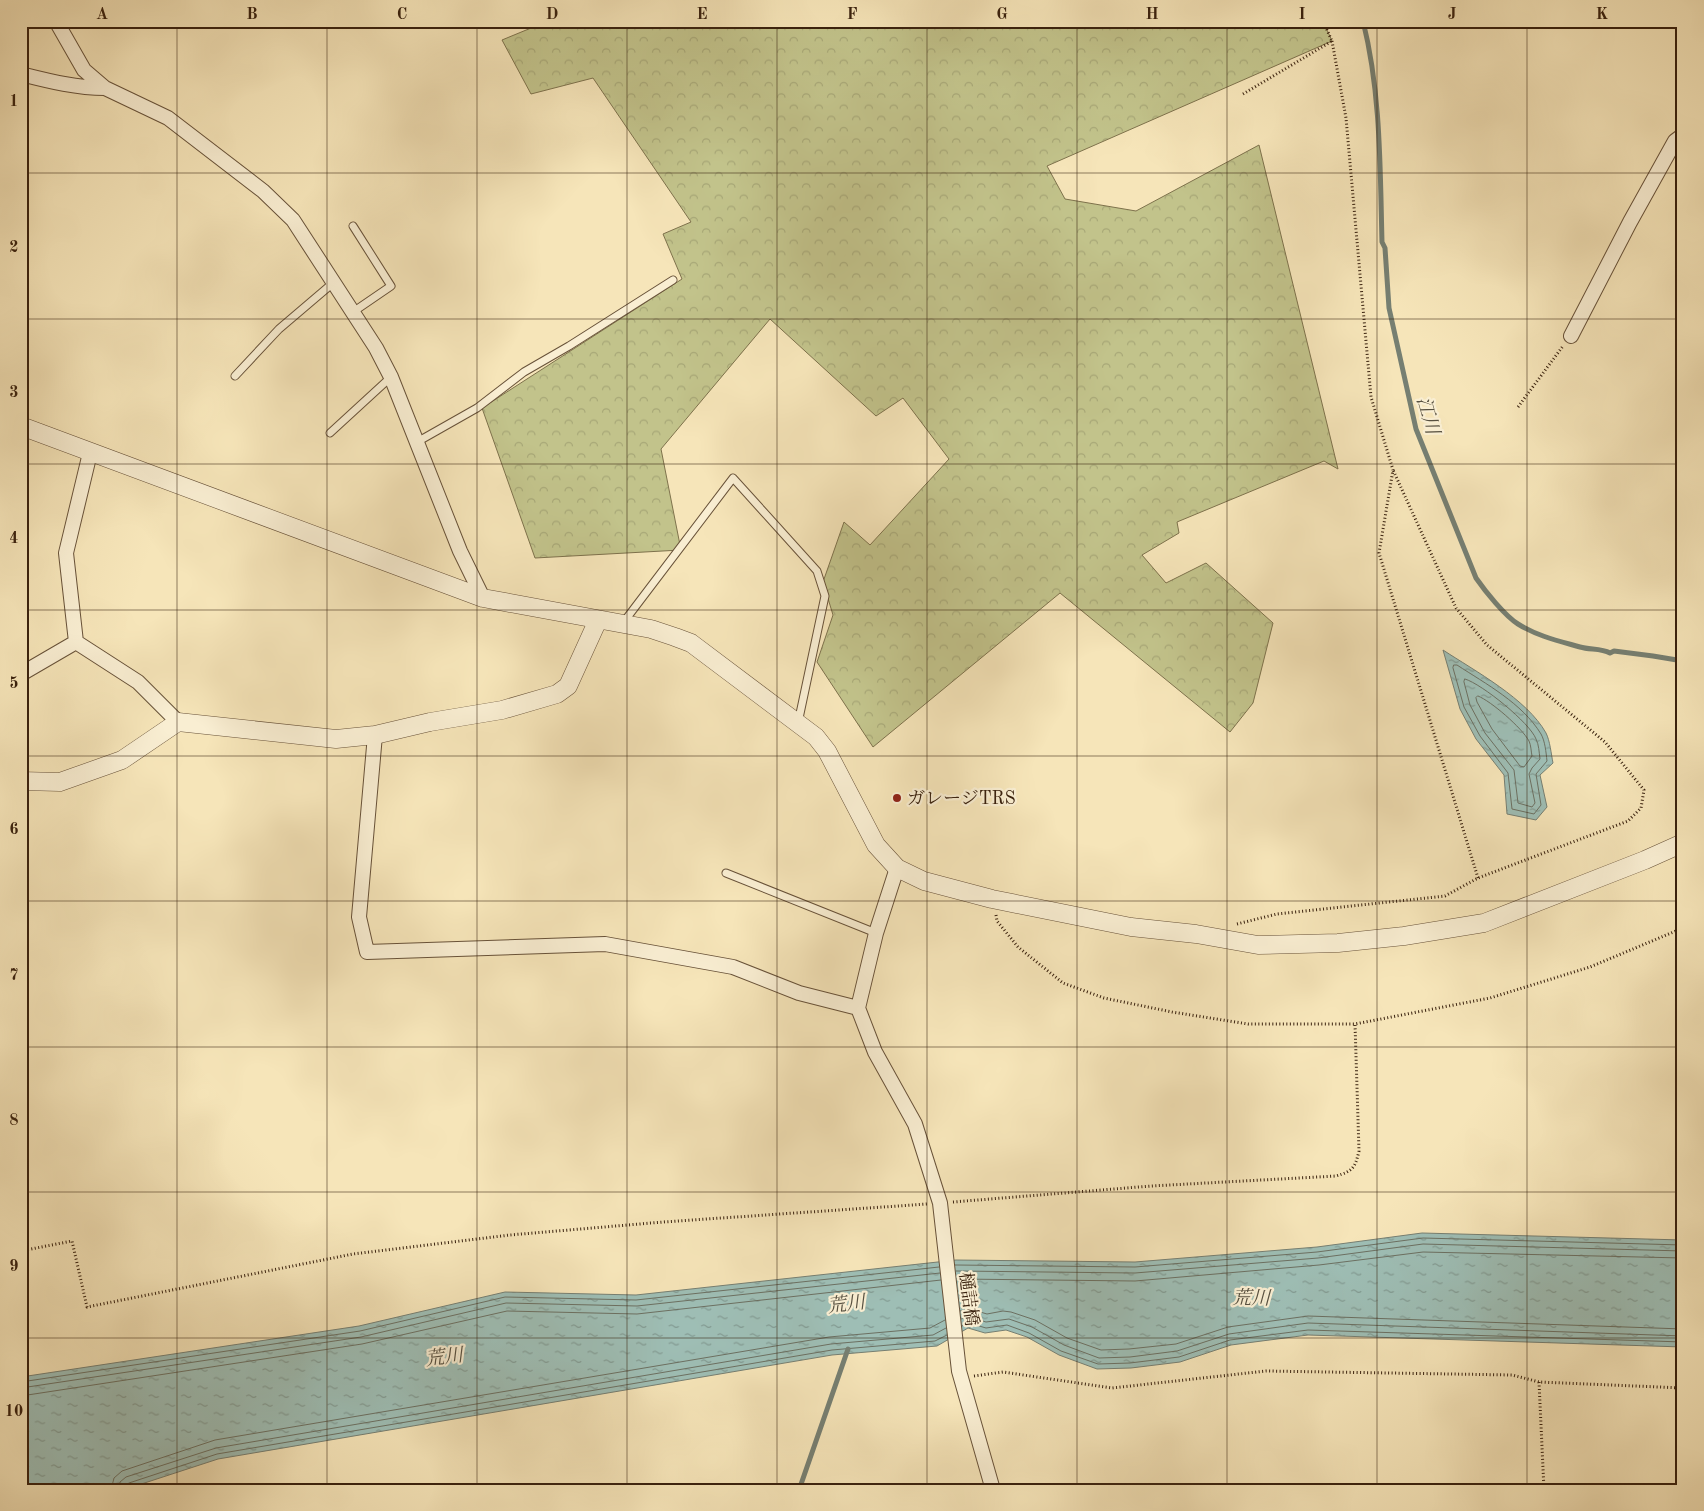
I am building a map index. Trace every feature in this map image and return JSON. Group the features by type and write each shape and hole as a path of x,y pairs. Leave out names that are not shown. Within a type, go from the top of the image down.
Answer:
{"street":[{"path":"56,21 84,70 105,88 168,118 263,190 293,220 376,348 390,377 460,551 483,598"},
{"path":"21,74 65,85 105,88"},
{"path":"1571,336 1630,222 1675,141 1683,134"},
{"path":"21,426 483,598 652,629 691,643 816,737 827,751 876,845 897,868 924,881 992,898 1131,927 1196,934 1258,945 1338,943 1404,936 1484,922 1645,860 1683,843"},
{"path":"76,642 66,553 90,453"},
{"path":"76,642 138,682 178,722 336,739 376,736 430,722 502,710 557,694 568,686 598,620"},
{"path":"21,674 76,642"},
{"path":"21,781 60,782 122,760 178,722"},
{"path":"376,736 359,917 367,952 605,944 733,966 799,993 858,1008 876,933 897,868"},
{"name":"樋詰橋","path":"858,1008 874,1052 915,1124 940,1203 960,1374 993,1490"}],"lane":[{"path":"353,226 391,286 353,312"},
{"path":"416,442 478,408 524,372 674,280"},
{"path":"235,376 279,330 333,283"},
{"path":"330,432 390,377"},
{"path":"623,623 734,478 817,571 825,596 798,723"},
{"path":"726,873 876,933"}],"path":[{"path":"1232,925 1277,914 1445,896 1478,878 1628,820 1641,808 1644,790 1605,742 1487,645 1456,608 1393,470 1371,397 1346,118 1332,41 1323,21"},
{"path":"1243,94 1332,41"},
{"path":"1518,407 1571,336"},
{"path":"1393,470 1379,553 1478,878"},
{"path":"992,898 997,921 1018,947 1063,983 1104,998 1172,1012 1248,1024 1355,1024 1490,998 1590,967 1683,928"},
{"path":"21,1251 72,1241 87,1307 353,1254 510,1235 1151,1186 1336,1176 1349,1172 1356,1163 1359,1151 1355,1024"},
{"path":"960,1374 1003,1372 1112,1388 1266,1371 1512,1375 1539,1382 1683,1388"},
{"path":"1539,1382 1544,1490"}],"green space":[{"path":"548,21 1323,21 1332,41 1047,166 1065,199 1136,211 1259,145 1338,469 1324,461 1177,522 1179,533 1142,555 1166,583 1206,563 1273,623 1253,703 1230,732 1060,593 873,747 817,662 833,615 823,582 844,522 870,545 949,459 903,398 876,416 770,319 661,449 681,550 535,558 482,408 682,279 663,234 691,222 593,78 531,94 502,40"}],"water":[{"path":"1443,650 1513,697 1546,733 1553,763 1540,775 1547,807 1536,820 1507,814 1504,775 1476,739 1460,709"},
{"name":"荒川","path":"1422,1233 1683,1240 1683,1347 1308,1335 1231,1345 1180,1362 1131,1368 1097,1369 1059,1355 1027,1337 1006,1330 985,1333 968,1328 937,1346 832,1355 218,1459 123,1490 21,1490 21,1377 359,1326 505,1292 636,1295 956,1260 1135,1262 1317,1247"}],"waterway":[{"name":"江川","path":"1363,21 1369,48 1376,103 1380,159 1382,242 1385,248 1389,308 1416,429 1476,578 1507,615 1525,628 1540,635 1580,647 1603,650 1610,653 1614,651 1683,661"},
{"path":"799,1490 848,1349"}],"place":[{"name":"ガレージTRS","path":"897,798"}]}
